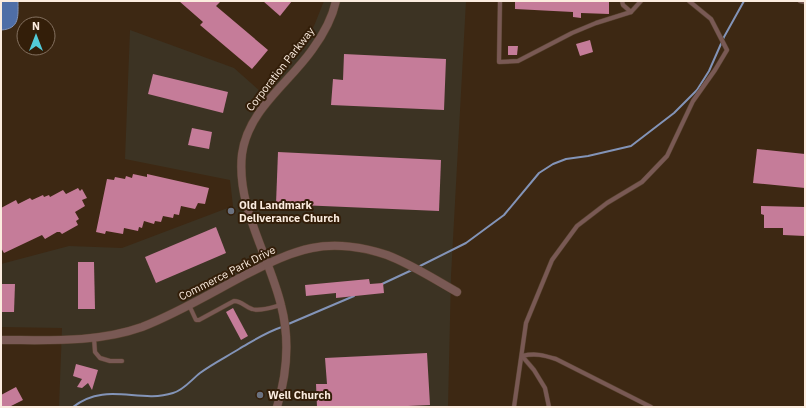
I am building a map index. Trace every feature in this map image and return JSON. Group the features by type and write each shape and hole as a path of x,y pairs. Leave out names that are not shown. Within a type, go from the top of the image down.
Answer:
{"street":[{"name":"Corporation Parkway","path":"277,407 281,394 286,361 286,340 281,305 242,189 241,179 243,152 247,136 258,112 312,51 329,22 336,1"},
{"name":"Commerce Park Drive","path":"1,340 58,340 94,338 126,332 143,326 188,305 267,264 292,253 330,246 355,247 388,255 457,292"}],"lane":[{"path":"500,1 499,62 518,61 572,33 596,23 631,12 641,1"},
{"path":"622,1 623,5 631,12"},
{"path":"514,407 526,323 552,260 577,226 607,203 642,182 667,156 693,101 727,50 711,19 688,1"},
{"path":"800,1 805,2"},
{"path":"188,305 196,320 199,320 234,301 244,304 250,309 257,310 281,305"},
{"path":"94,338 96,352 100,358 110,361 122,360"},
{"path":"522,356 542,354 556,359 651,407"},
{"path":"522,356 534,370 545,388 549,407"}],"shaded area":[{"path":"324,1 466,1 451,276 448,407 59,407 62,328 1,327 1,264 69,246 122,248 233,206 230,180 125,159 130,30 234,68 261,92 308,36 314,26"}],"water":[{"path":"1,1 18,1 18,16 16,16 16,22 12,27 1,30"}],"building":[{"path":"179,1 221,1 216,6 268,50 252,69 200,25 203,22"},
{"path":"263,1 292,1 280,16"},
{"path":"515,1 609,1 609,14 581,13 581,18 573,17 573,12 515,9"},
{"path":"590,40 593,52 580,56 576,44"},
{"path":"508,46 518,46 517,55 508,55"},
{"path":"344,54 446,59 444,110 331,105 333,79 343,80"},
{"path":"153,74 228,92 223,113 148,94"},
{"path":"192,128 212,132 209,149 188,145"},
{"path":"757,149 805,154 805,188 753,183"},
{"path":"278,152 441,160 439,211 276,204"},
{"path":"133,174 147,177 147,174 209,188 205,204 198,203 195,209 181,206 179,215 174,214 173,218 163,216 161,222 155,221 154,224 144,221 142,228 139,227 138,231 124,228 123,234 106,231 105,234 96,232 107,179 114,180 115,177 125,179 126,176 132,178"},
{"path":"78,188 80,191 82,189 87,198 82,200 85,206 75,212 79,219 76,221 78,225 62,234 57,232 45,239 42,235 4,253 1,248 1,208 16,200 18,204 30,198 32,200 43,195 44,197 49,195 50,197 63,190 66,194"},
{"path":"761,206 805,207 805,236 783,235 783,228 764,228 764,215 761,214"},
{"path":"216,227 226,253 156,283 145,257"},
{"path":"78,262 94,262 95,309 78,309"},
{"path":"369,279 370,284 383,283 384,293 336,298 336,293 306,296 305,285"},
{"path":"1,284 15,284 14,312 1,312"},
{"path":"233,308 248,336 241,340 226,312"},
{"path":"427,353 430,405 386,407 317,407 316,384 327,384 325,358"},
{"path":"76,364 98,370 92,390 88,383 82,388 77,387 82,379 73,376"},
{"path":"16,387 23,400 9,407 1,407 1,395"}],"waterway":[{"path":"418,267 466,243 504,215 539,173 553,164 566,159 588,156 631,146 674,113 697,90 709,71 724,37 744,1"},
{"path":"382,284 412,270"},
{"path":"286,325 354,296"},
{"path":"73,407 85,399 98,395 123,394 160,396 177,392 200,373 214,364 270,331 282,327"}],"place":[{"name":"Old Landmark Deliverance Church","path":"231,211"},
{"name":"Well Church","path":"260,395"}]}
